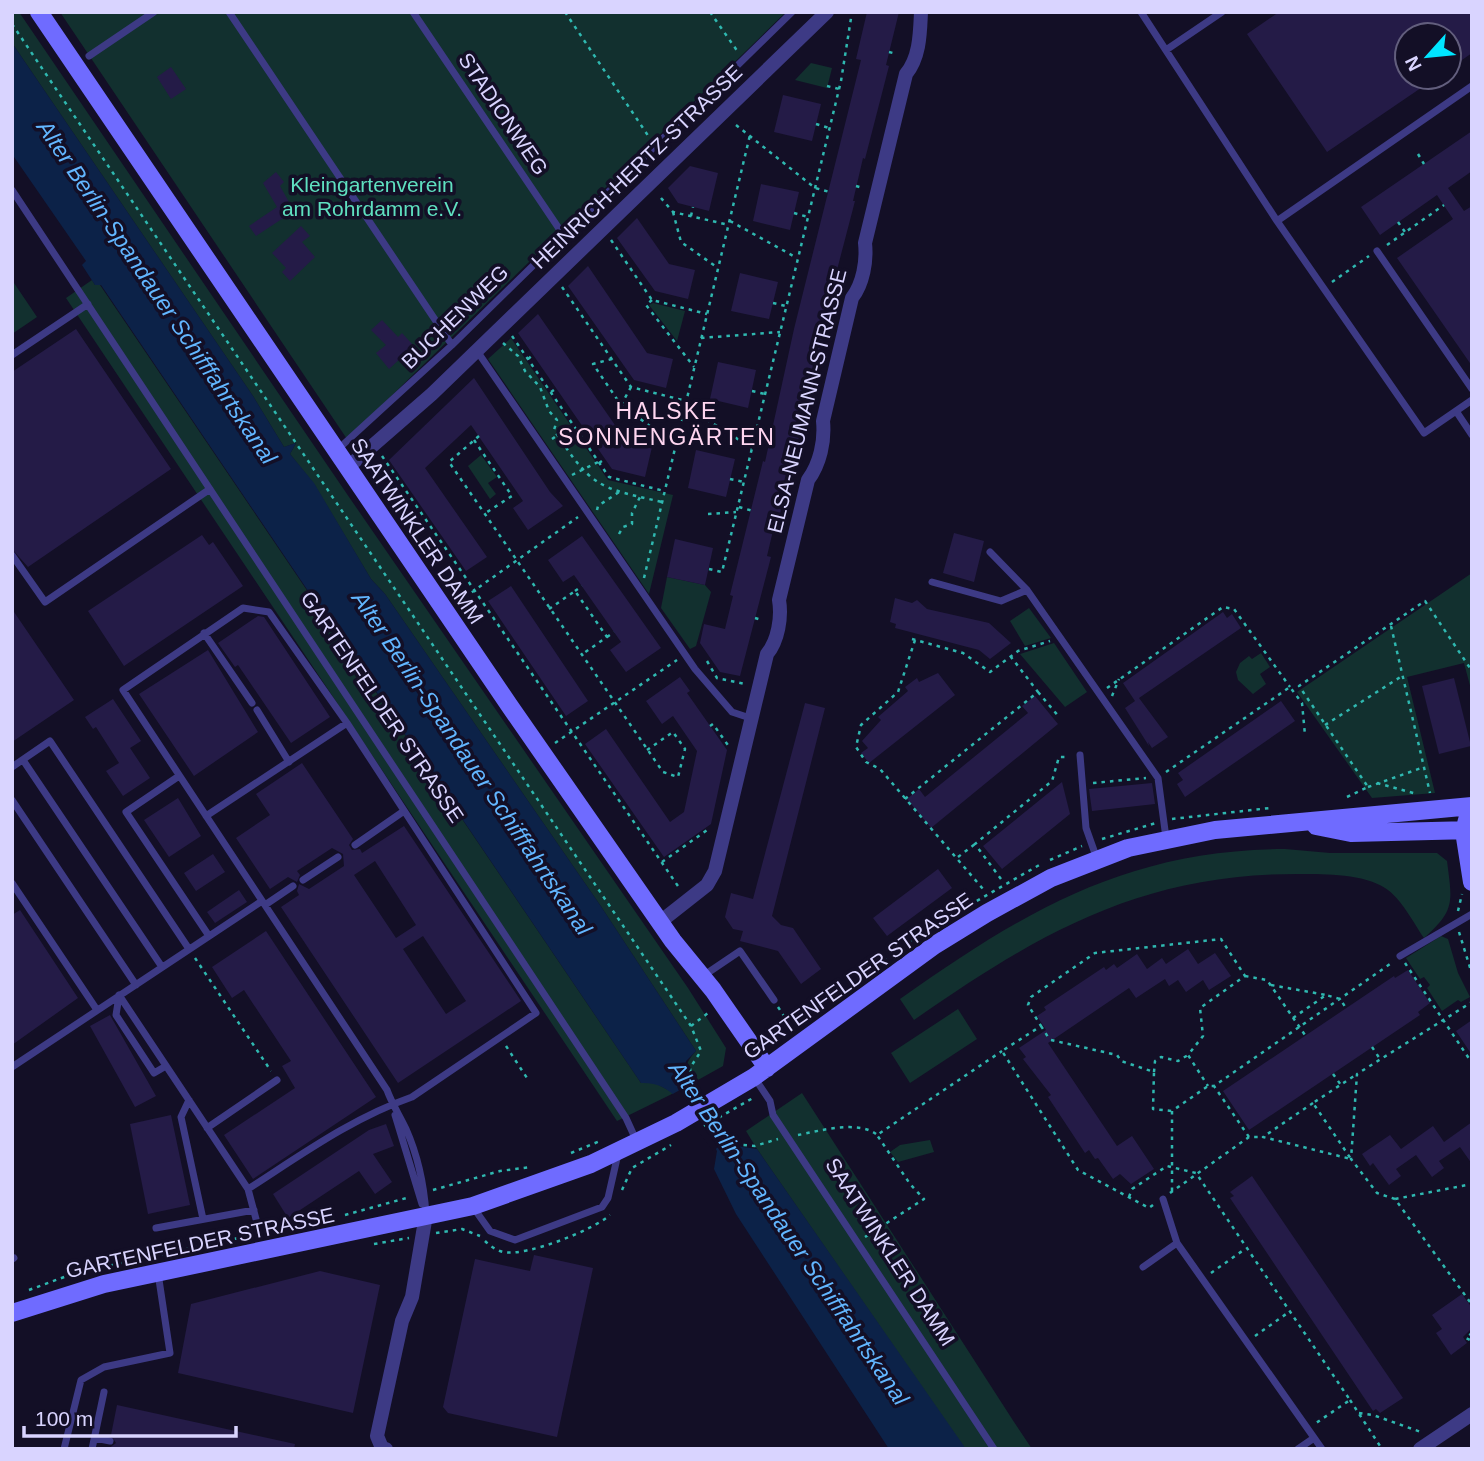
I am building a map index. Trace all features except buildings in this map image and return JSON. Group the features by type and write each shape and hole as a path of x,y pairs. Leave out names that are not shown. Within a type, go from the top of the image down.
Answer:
{"main road":[{"name":"SAATWINKLER DAMM","path":"39,12 336,452 660,922 702,977 761,1079"},
{"name":"GARTENFELDER STRASSE","path":"12,1313 104,1284 472,1206 619,1152 676,1123 728,1103 946,938 1015,897 1097,859 1167,839 1237,827 1472,806 1468,830 1472,882"},
{"name":"GARTENFELDER STRASSE","path":"1302,823 1351,833 1468,830"}],"street":[{"name":"HEINRICH-HERTZ-STRASSE","path":"347,468 374,447 504,326 827,12"},
{"name":"ELSA-NEUMANN-STRASSE","path":"660,922 707,886 715,871 750,719 767,654 773,647 781,611 779,600 808,480 816,469 824,434 823,421 852,298 858,290 866,256 865,243 906,74 913,65 921,29 921,12"},
{"path":"386,1449 377,1436 402,1321 412,1297 426,1215"},
{"path":"1426,1445 1472,1414"}],"lane":[{"path":"89,56 154,12"},
{"path":"229,12 452,345"},
{"name":"STADIONWEG","path":"413,12 564,236"},
{"name":"BUCHENWEG","path":"336,452 452,345 792,12"},
{"path":"1141,12 1277,221 1424,433 1472,400"},
{"path":"1166,50 1222,12"},
{"path":"1277,221 1472,86"},
{"name":"GARTENFELDER STRASSE","path":"12,190 629,1122 638,1143"},
{"path":"1377,251 1472,389"},
{"path":"12,355 86,301"},
{"path":"477,351 683,653 715,696 732,712 750,719"},
{"path":"1456,411 1472,435"},
{"path":"12,555 45,602 210,489"},
{"path":"990,552 1027,590 1157,778 1167,839"},
{"path":"932,582 1001,601 1027,590"},
{"path":"248,1189 359,1118 392,1104 412,1097 536,1013 347,723 269,612 243,608 123,690 387,1090 392,1104 422,1194 426,1215"},
{"path":"204,633 289,762"},
{"path":"206,816 347,723"},
{"path":"12,767 50,741 189,949"},
{"path":"1080,755 1086,828 1097,859"},
{"path":"23,760 162,967"},
{"path":"179,776 126,812 209,936"},
{"path":"12,800 136,985"},
{"path":"355,845 404,811"},
{"path":"303,880 338,857"},
{"path":"12,883 97,1010"},
{"path":"12,1067 209,936 293,886"},
{"path":"1400,956 1472,914"},
{"path":"702,977 740,951 774,1000"},
{"path":"119,995 248,1189 256,1219"},
{"path":"119,995 116,1015 154,1073 166,1066"},
{"name":"SAATWINKLER DAMM","path":"761,1079 786,1134 994,1449"},
{"path":"207,1128 276,1080"},
{"path":"189,1100 181,1117 203,1219"},
{"path":"472,1206 490,1231 515,1240 602,1207 608,1198 619,1152"},
{"path":"1163,1199 1177,1243 1322,1449"},
{"path":"156,1228 254,1210"},
{"path":"1143,1267 1177,1243"},
{"path":"64,1449 80,1380 104,1367 170,1353 158,1273"},
{"path":"92,1449 104,1392"},
{"path":"95,1438 110,1441"},
{"path":"1298,1449 1314,1438"}],"path":[{"path":"565,12 656,147"},
{"path":"710,12 744,60"},
{"path":"709,569 722,572 830,128 852,12"},
{"path":"12,24 691,1026 701,1051 690,1068 692,1083"},
{"path":"889,52 897,54"},
{"path":"827,86 839,89"},
{"path":"816,124 830,128"},
{"path":"736,125 815,188 830,192"},
{"path":"638,588 642,584 665,491 750,135"},
{"path":"1418,155 1424,164"},
{"path":"856,186 867,189"},
{"path":"661,198 673,212 681,242 718,268"},
{"path":"691,216 693,207"},
{"path":"673,212 729,223 798,258"},
{"path":"794,213 808,217"},
{"path":"1398,222 1405,232"},
{"path":"610,239 652,300 707,314"},
{"path":"627,262 632,258"},
{"path":"836,272 846,275"},
{"path":"642,285 648,281"},
{"path":"562,286 631,387 686,401"},
{"path":"652,300 646,305 694,367"},
{"path":"773,303 786,306"},
{"path":"578,310 583,306"},
{"path":"504,326 609,477 665,491"},
{"path":"701,338 780,332"},
{"path":"601,344 606,341"},
{"path":"503,343 518,356 525,372 540,387 547,408 556,415 554,430 581,470 605,487 662,502"},
{"path":"528,359 533,355"},
{"path":"612,359 593,364 621,405 676,445"},
{"path":"622,373 626,370"},
{"path":"621,405 631,387"},
{"path":"551,392 557,388"},
{"path":"752,391 765,394"},
{"path":"685,406 752,448"},
{"path":"540,447 573,425"},
{"path":"578,432 584,428"},
{"path":"479,436 449,462 580,656 663,772 678,777 685,749 673,732 648,750"},
{"path":"474,440 512,496 484,514"},
{"path":"374,447 393,469 532,669 572,732 624,803 688,900"},
{"path":"796,451 802,453"},
{"path":"563,479 605,459"},
{"path":"730,479 744,482"},
{"path":"507,489 512,485"},
{"path":"455,603 619,492"},
{"path":"619,534 623,527 632,524 632,513 640,497"},
{"path":"708,514 737,509 753,511"},
{"path":"774,528 785,531"},
{"path":"549,609 582,586"},
{"path":"575,591 607,637"},
{"path":"1368,787 1299,686 1425,601 1472,671"},
{"path":"1098,694 1223,607 1234,609 1301,704 1306,735"},
{"path":"754,618 762,620"},
{"path":"1391,624 1430,796"},
{"path":"580,656 614,632"},
{"path":"983,889 958,857 948,852 880,769 863,759 856,747 861,725 898,692 914,639 962,653 990,672 1018,651 1060,639"},
{"path":"552,745 683,653"},
{"path":"1011,657 1060,718"},
{"path":"706,661 717,678 748,685"},
{"path":"725,680 726,674"},
{"path":"1325,725 1403,676"},
{"path":"1082,784 1157,778 1290,687"},
{"path":"905,799 1038,692"},
{"path":"710,726 713,724 732,751"},
{"path":"958,857 1052,781 1059,757 1065,757"},
{"path":"1347,797 1377,783 1424,768"},
{"path":"1377,783 1424,797"},
{"path":"662,862 713,826"},
{"path":"975,844 1001,879"},
{"path":"1154,1072 1121,1061 1117,1055 1049,1039 1028,1005 1031,997 1095,953 1222,939 1245,976"},
{"path":"189,949 276,1080"},
{"path":"1305,1035 1300,1028 1293,1018 1270,985 1267,980 1245,976 1200,1008 1203,1036 1188,1055 1178,1061 1161,1057 1155,1061 1153,1109 1172,1111 1208,1086 1214,1086 1300,1028 1400,956 1472,1063"},
{"path":"1270,985 1340,999 1346,1008"},
{"path":"1293,1018 1326,995"},
{"path":"774,1000 790,1025"},
{"path":"1263,1136 1472,1002"},
{"path":"691,1026 708,1013"},
{"path":"877,1135 1041,1026"},
{"path":"500,1037 527,1078"},
{"path":"1372,1047 1380,1059"},
{"path":"1002,1051 1078,1170 1149,1208 1249,1137 1263,1136 1352,1159"},
{"path":"1188,1055 1208,1086"},
{"path":"1332,1074 1341,1085"},
{"path":"1352,1159 1357,1074"},
{"path":"728,1103 761,1079"},
{"path":"1214,1086 1249,1137"},
{"path":"1313,1103 1377,1193 1395,1199 1472,1184"},
{"path":"1172,1111 1172,1191"},
{"path":"729,1140 731,1144 755,1146 786,1134 848,1129 869,1129 877,1135 909,1184 924,1199 856,1242"},
{"path":"568,1154 607,1138"},
{"path":"334,1218 500,1171 536,1166"},
{"path":"1129,1197 1132,1189 1167,1166 1196,1173 1382,1449"},
{"path":"1395,1199 1471,1302"},
{"path":"27,1290 87,1270 247,1236"},
{"path":"1202,1279 1245,1249"},
{"path":"1247,1341 1289,1312"},
{"path":"1472,1333 1466,1338 1472,1341"},
{"path":"1308,1429 1350,1400"},
{"path":"1359,1413 1373,1415 1423,1433 1426,1445"}],"green space":[{"path":"12,12 19,12 688,988 726,1048 723,1066 689,1085 686,1066 696,1051 600,905 385,594 371,579 314,484 290,454 296,443 284,447 253,396 12,43"},
{"name":"Kleingartenverein am Rohrdamm e.V.","path":"60,12 786,12 347,439"},
{"path":"811,63 832,68 827,88 795,80"},
{"path":"12,280 37,317 12,334"},
{"path":"92,280 95,285 100,285 641,1083 655,1083 674,1093 617,1121 66,298"},
{"path":"653,303 685,311 677,341 649,305"},
{"name":"HALSKE SONNENGÄRTEN","path":"511,338 608,480 673,495 649,594 488,359"},
{"path":"481,455 497,477 488,483 496,494 490,499 468,466"},
{"path":"1472,573 1472,693 1464,663 1407,677 1435,793 1372,798 1297,692"},
{"path":"667,577 705,585 711,592 696,646 690,649 661,608"},
{"path":"1029,608 1051,638 1025,646 1010,621"},
{"path":"1054,643 1087,692 1065,707 1020,654"},
{"path":"1261,653 1270,667 1260,674 1266,684 1253,694 1238,680 1236,672 1240,663 1249,656 1252,659"},
{"path":"1285,849 1330,853 1437,853 1447,861 1450,896 1447,912 1424,938 1396,898 1385,888 1367,880 1301,874 1244,876 1192,884 1142,897 1050,935 960,988 914,1020 900,999 991,938 1080,891 1127,873 1176,860 1228,852"},
{"path":"1441,936 1448,939 1458,973 1470,997 1461,1002 1458,1000 1442,1011 1427,988 1430,985 1424,977 1420,979 1406,958"},
{"path":"958,1009 977,1039 910,1083 891,1053"},
{"path":"802,1093 1032,1449 965,1449 757,1149 746,1131"},
{"path":"930,1140 934,1152 898,1162 890,1152 900,1145"}],"water":[{"name":"Alter Berlin-Spandauer Schifffahrtskanal","path":"12,43 253,396 284,447 296,443 290,454 314,483 371,579 385,594 600,905 696,1051 686,1061 686,1072 700,1105 729,1145 757,1149 966,1449 889,1449 736,1214 714,1169 717,1151 704,1131 699,1130 682,1104 669,1091 641,1083 101,285 95,285 82,265 86,261 12,154"}],"pier":[{"path":"692,1083 729,1139 713,1151 671,1095"}],"district":[{"name":"HALSKE SONNENGÄRTEN","path":"667,424"}]}
